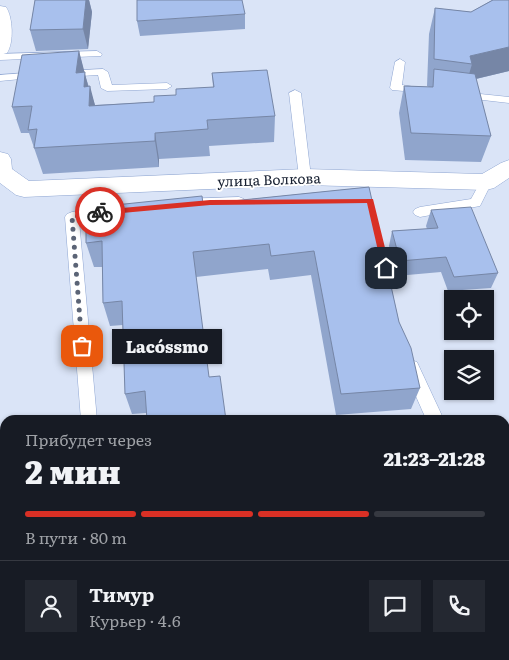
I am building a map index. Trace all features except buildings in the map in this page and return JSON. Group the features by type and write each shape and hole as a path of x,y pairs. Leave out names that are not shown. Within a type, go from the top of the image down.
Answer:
{"street":[{"path":"0,11 2,20 0,49"},
{"name":"улица Волкова","path":"0,159 1,172 24,189 305,176 486,182"},
{"path":"486,182 509,168"}],"lane":[{"path":"0,57 97,54"},
{"path":"400,62 396,88 434,92"},
{"path":"0,78 103,72 107,88 167,86"},
{"path":"295,93 305,176"},
{"path":"453,94 509,100"},
{"path":"420,212 475,204 486,182"},
{"path":"164,206 210,202 257,202"},
{"path":"89,415 72,217 117,209"},
{"path":"406,354 433,415"}],"way so far":[{"path":"82,346 72,217 100,212"}],"place":[{"name":"Lacóssmo","path":"82,346"}],"route":[{"path":"100,212 210,202 370,201 386,268"}]}
